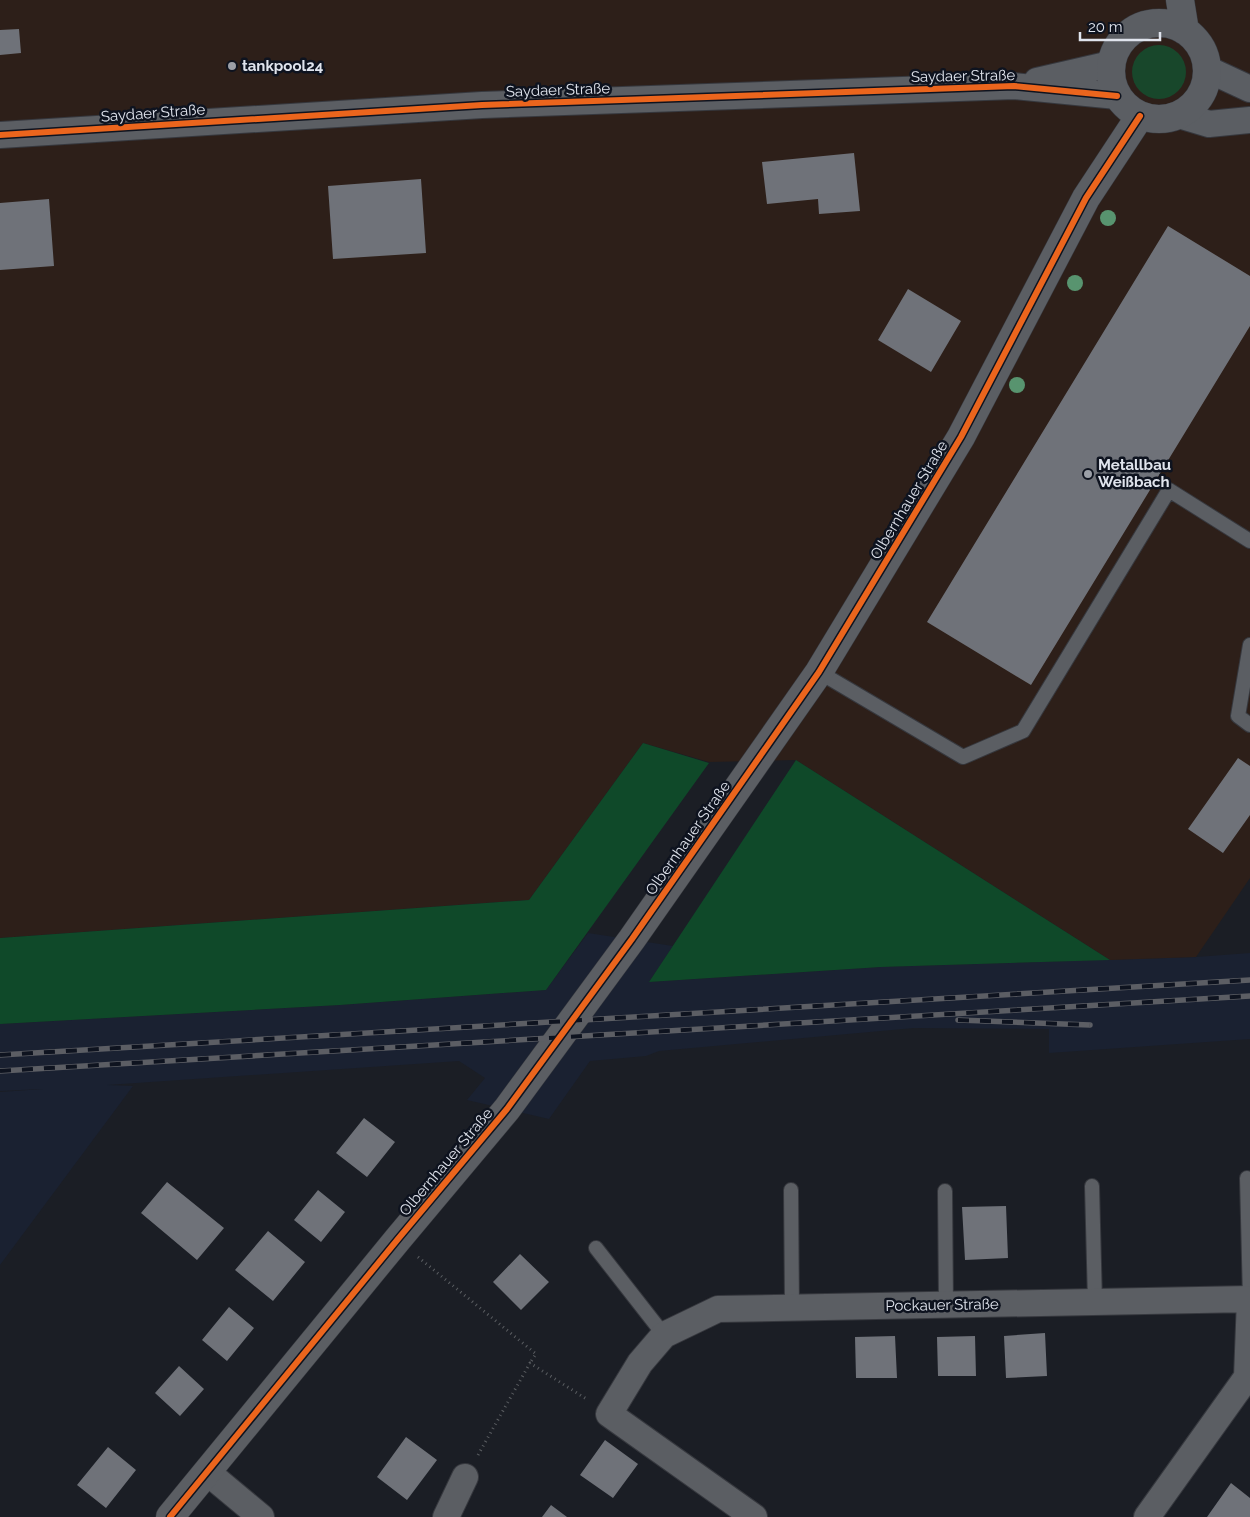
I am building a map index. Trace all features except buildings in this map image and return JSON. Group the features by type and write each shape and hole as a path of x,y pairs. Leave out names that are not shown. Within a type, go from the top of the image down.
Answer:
{"street":[{"path":"1180,0 1185,31"},
{"path":"1159,12 1171,25 1185,31 1204,54 1205,84 1199,97 1179,115 1165,119 1151,119 1126,104 1111,80 1111,64 1116,48 1126,36 1159,12"},
{"name":"Saydaer Straße","path":"0,135 482,105 1014,86 1111,64"},
{"path":"1206,69 1250,89"},
{"name":"Saydaer Straße","path":"1014,86 1126,104"},
{"name":"Olbernhauer Straße","path":"170,1517 507,1109 632,940 819,672 961,437 1086,198 1126,104"},
{"path":"1179,115 1209,124 1250,120"},
{"path":"1147,1517 1247,1377 1250,1299"},
{"name":"Pockauer Straße","path":"609,1414 640,1363 664,1335 718,1310 1250,1299"},
{"path":"609,1414 754,1517"},
{"path":"206,1472 261,1517"},
{"path":"446,1517 465,1477"}],"lane":[{"path":"819,672 963,757 1023,731 1169,490 1250,541"},
{"path":"1250,645 1238,716 1250,725"},
{"path":"1247,1178 1250,1299"},
{"path":"1092,1186 1095,1302"},
{"path":"791,1190 792,1308"},
{"path":"945,1191 946,1305"},
{"path":"596,1248 664,1335"}],"path":[{"path":"420,1259 536,1354 465,1477"},
{"path":"530,1363 609,1414"}],"shaded area":[{"path":"0,0 1250,0 1250,878 1196,957 1110,960 796,760 709,762 643,743 529,900 0,938"},
{"path":"588,933 673,946 649,982 881,967 1196,957 1250,953 1250,1039 1049,1053 1049,1029 914,1028 659,1051 646,1056 590,1061 549,1119 467,1100 485,1078 459,1061 107,1085 133,1086 0,1265 0,1092 43,1089 0,1091 0,1024 340,1005 546,990"}],"green space":[{"path":"1154,45 1164,45 1174,49 1182,57 1186,72 1182,87 1174,95 1164,99 1154,99 1144,95 1136,87 1132,77 1132,67 1136,57 1144,49"},
{"path":"643,743 709,763 546,990 340,1005 0,1024 0,938 529,900"},
{"path":"796,760 1110,960 881,967 649,982"}],"railway":[{"path":"0,1055 1250,980"},
{"path":"0,1071 1250,996"},
{"path":"958,1020 1090,1025"}],"cycle path":[{"path":"0,135 482,105 1014,86 1117,96"},
{"path":"170,1517 507,1109 632,939 819,672 961,437 1086,198 1140,116"}],"place":[{"name":"tankpool24","path":"232,66"},
{"name":"Metallbau Weißbach","path":"1088,474"}]}
